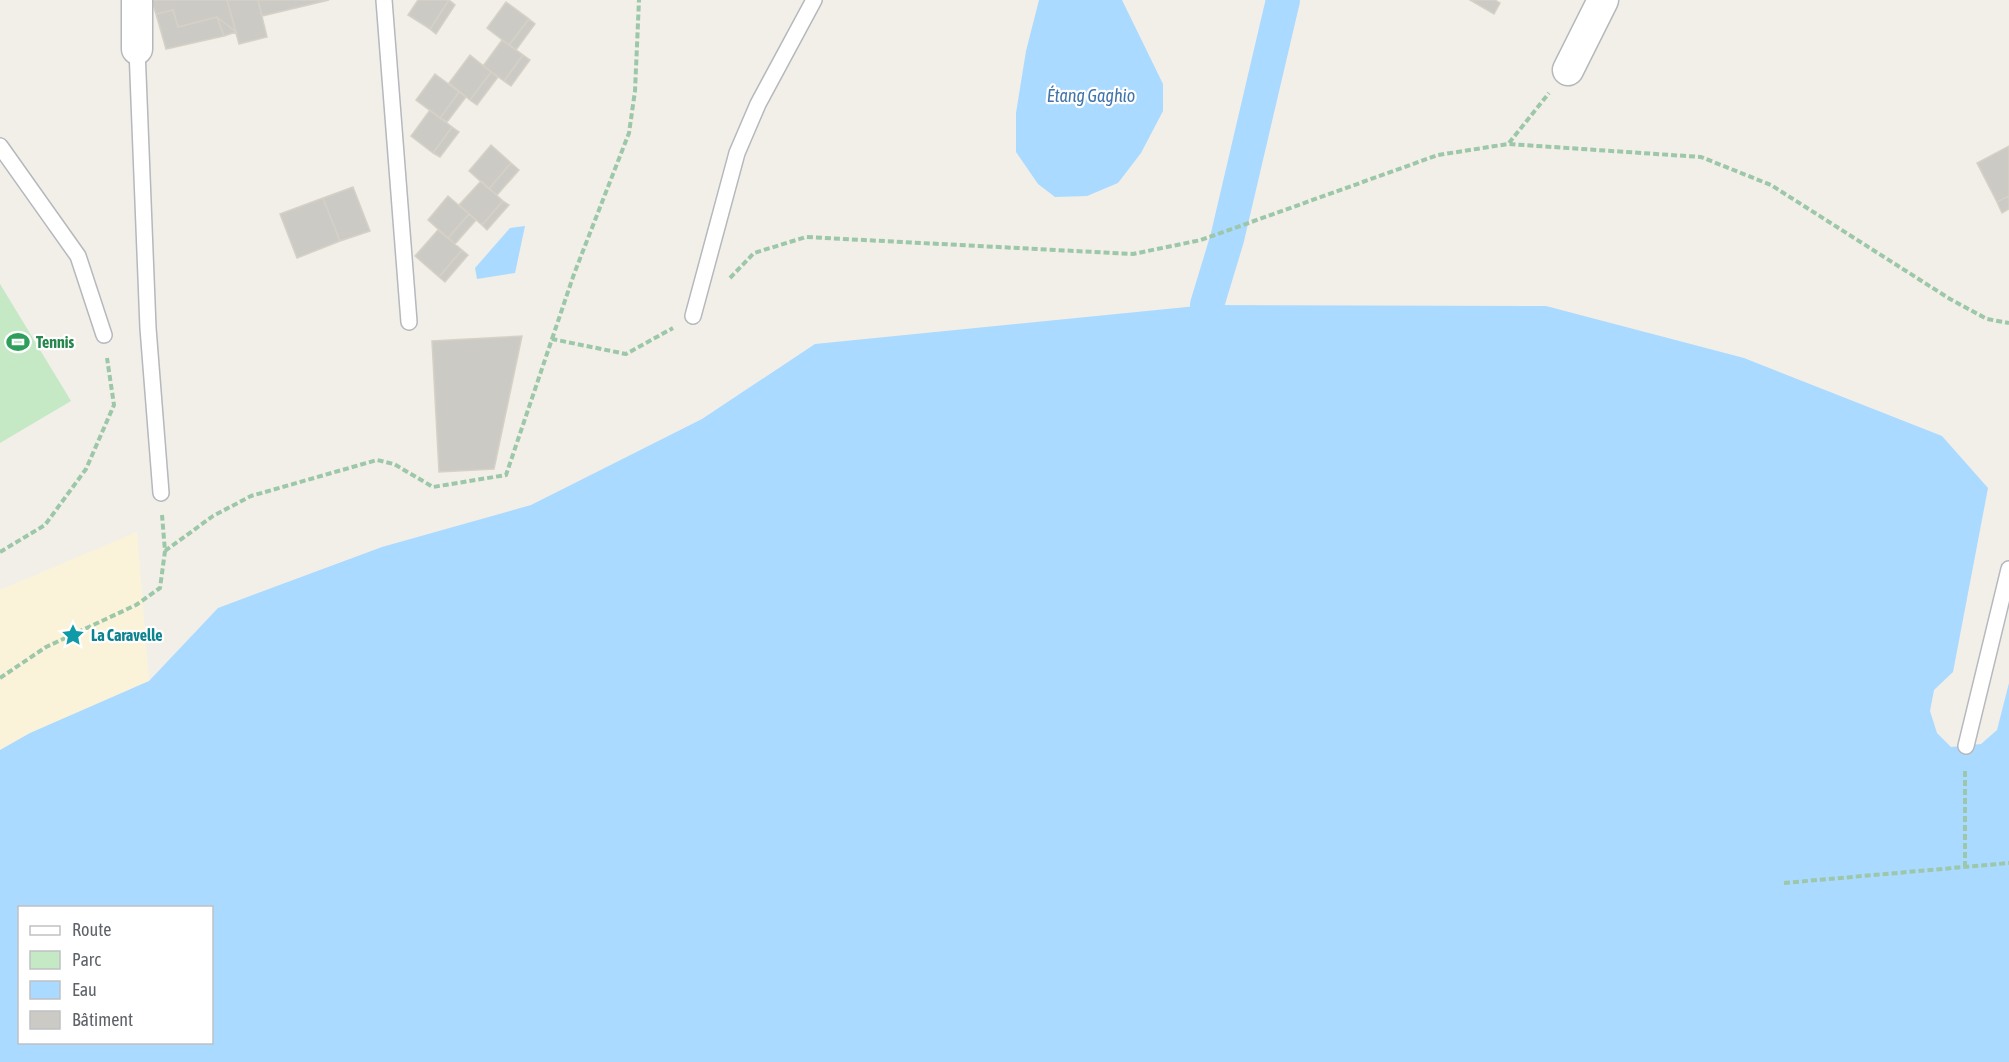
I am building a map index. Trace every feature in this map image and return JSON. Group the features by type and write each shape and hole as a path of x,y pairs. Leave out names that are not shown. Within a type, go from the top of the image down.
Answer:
{"street":[{"path":"137,0 137,50"},
{"path":"1568,70 1598,4"}],"lane":[{"path":"384,0 409,322"},
{"path":"693,316 737,153 758,104 814,0"},
{"path":"137,50 148,328 161,493"},
{"path":"0,146 78,256 104,335"},
{"path":"1966,746 2009,569"}],"path":[{"path":"165,550 213,516 251,496 377,460 394,464 433,487 506,475 574,274 629,133 635,91 639,0"},
{"path":"1508,144 1568,70"},
{"path":"552,339 626,354 693,316 754,253 806,237 1132,254 1201,240 1438,155 1508,144 1701,157 1772,185 1950,299 1987,319 2009,323"},
{"path":"0,552 45,525 86,469 114,405 104,335"},
{"path":"0,678 46,647 136,605 160,588 165,550 161,493"},
{"path":"1965,867 1966,746"},
{"path":"1784,883 2009,863"}],"green space":[{"name":"Tennis","path":"0,284 71,401 0,443"}],"sand":[{"name":"La Caravelle","path":"137,532 149,681 30,733 0,750 0,590"}],"water":[{"name":"Étang Gaghio","path":"1039,0 1122,0 1163,84 1163,111 1141,153 1118,183 1087,196 1055,197 1038,184 1016,152 1016,113 1026,51"},
{"path":"525,226 515,273 477,279 475,268 510,228"},
{"path":"1207,305 1546,306 1744,358 1942,436 1988,488 1953,672 1934,690 1930,711 1937,733 1951,747 1981,744 1997,730 2009,683 2009,1062 0,1062 0,750 30,733 149,681 218,608 382,547 531,505 702,419 815,344"}],"building":[{"path":"227,0 236,32 217,17 178,27 173,10 156,14 152,1"},
{"path":"227,0 258,0 267,37 239,44"},
{"path":"258,0 329,0 262,16"},
{"path":"418,0 449,0 430,29 408,15"},
{"path":"449,0 455,5 436,34 430,29"},
{"path":"1470,0 1495,0 1500,3 1494,14"},
{"path":"506,2 529,19 509,45 487,28"},
{"path":"173,10 178,27 217,17 224,36 166,49 156,14"},
{"path":"217,17 236,32 224,36"},
{"path":"529,19 535,24 516,50 509,45"},
{"path":"502,40 523,55 504,81 483,66"},
{"path":"470,55 491,72 470,100 449,83"},
{"path":"523,55 530,60 511,86 504,81"},
{"path":"491,72 498,77 477,105 470,100"},
{"path":"435,74 459,92 440,118 416,100"},
{"path":"459,92 466,97 447,122 440,118"},
{"path":"430,110 452,127 433,153 411,136"},
{"path":"452,127 459,132 440,157 433,153"},
{"path":"491,145 511,163 489,189 469,171"},
{"path":"2009,146 2009,196 1997,202 1977,163"},
{"path":"511,163 519,170 497,195 489,189"},
{"path":"481,181 503,201 482,225 459,205"},
{"path":"353,187 370,231 340,241 323,198"},
{"path":"448,196 469,214 448,238 428,220"},
{"path":"2009,196 2009,209 2002,213 1997,202"},
{"path":"323,198 340,241 297,258 280,214"},
{"path":"503,201 509,205 487,230 482,225"},
{"path":"469,214 476,220 455,244 448,238"},
{"path":"438,230 462,250 439,277 415,256"},
{"path":"462,250 468,255 445,282 439,277"},
{"path":"522,336 494,469 439,472 432,341"}],"waterway":[{"path":"1207,305 1227,239 1283,0"}],"place":[{"name":"Tennis","path":"18,342"},
{"name":"La Caravelle","path":"73,635"}]}
